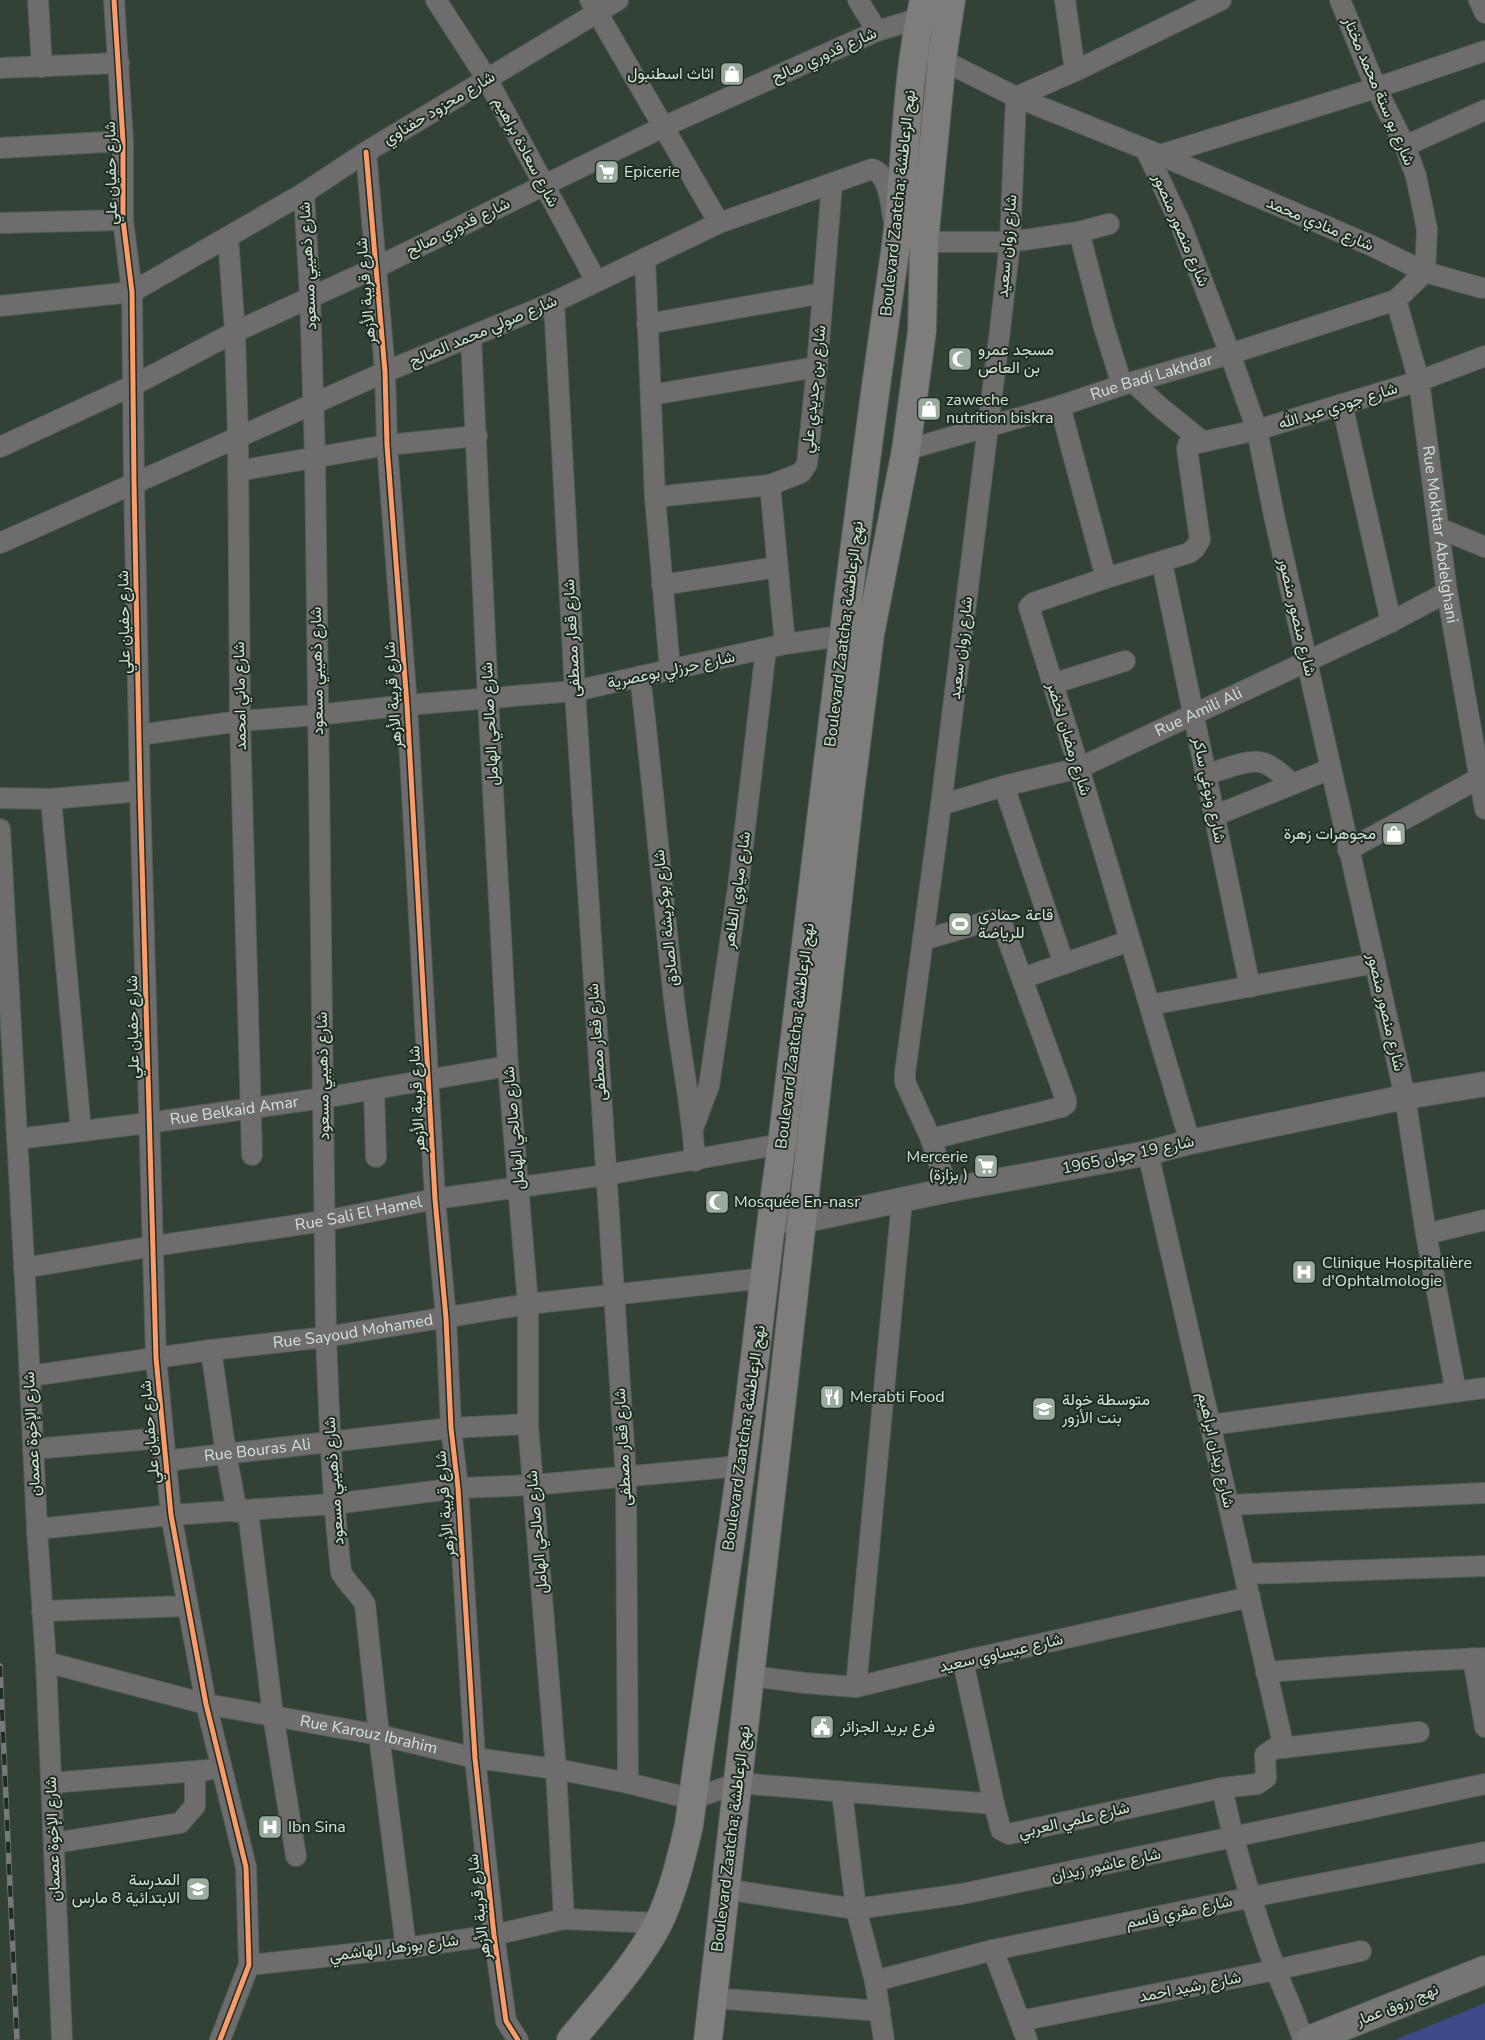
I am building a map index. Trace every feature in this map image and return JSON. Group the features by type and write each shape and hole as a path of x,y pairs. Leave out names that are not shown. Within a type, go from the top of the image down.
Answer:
{"main road":[{"name":"Boulevard Zaatcha; نهج الزعاطشة","path":"708,2040 724,1889 751,1676 846,829 867,440 897,237 913,49 922,9"},
{"name":"Boulevard Zaatcha; نهج الزعاطشة","path":"571,2040 644,1947 658,1923 680,1867 692,1799 741,1466 771,1220 857,634 906,450 922,331 924,242 942,59 950,11"},
{"name":"نهج رزوق عمار","path":"1309,2040 1485,1970"},
{"name":"نهج رزوق عمار","path":"1351,2040 1485,1988"}],"street":[{"path":"38,0 42,67"},
{"name":"شارع حفيان علي","path":"114,0 123,141 123,220 132,292 140,791 156,1358 170,1515 206,1704 246,1867 249,1965 220,2040"},
{"name":"شارع سعادة براهيم","path":"436,0 487,79 543,186 596,281"},
{"name":"شارع محزود حفناوي","path":"132,292 304,193 366,152 487,79 594,6 618,0"},
{"path":"858,0 877,31"},
{"path":"1065,0 1075,71"},
{"path":"1016,97 1075,71 1221,0"},
{"name":"شارع بو ستة محمد مختار","path":"1340,0 1376,88 1405,146 1416,176 1427,229 1426,272"},
{"path":"1479,0 1485,13"},
{"path":"594,6 718,223"},
{"path":"922,9 950,11"},
{"name":"شارع قدوري صالح","path":"0,447 134,385 236,332 310,296 377,267 663,127 922,9"},
{"name":"شارع منادي محمد","path":"913,49 942,59 1016,97 1370,245 1426,272 1482,288"},
{"path":"1153,153 1376,88 1485,50"},
{"path":"0,68 119,63"},
{"name":"شارع زوان سعيد","path":"948,1190 931,1139 905,1082 905,1072 989,427 1010,242 1016,97"},
{"path":"1405,146 1485,110"},
{"path":"0,148 123,141"},
{"name":"شارع قريبة الأزهر","path":"366,152 385,372 387,445 407,705 435,1198 446,1318 451,1428 458,1488 475,1758 494,1935 506,2021 518,2040"},
{"name":"شارع منصور منصور","path":"1153,153 1257,430 1330,769 1405,1097"},
{"name":"شارع صولي محمد الصالح","path":"0,543 385,372 554,302 718,223 872,170 880,173 885,181 897,237"},
{"name":"شارع بن جديدي علي","path":"655,497 770,484 801,473 807,464 832,184"},
{"name":"شارع ذهيبي مسعود","path":"304,193 314,403 324,1221 330,1443 341,1572 365,1604 379,1735 406,1948"},
{"path":"0,223 123,220"},
{"path":"924,242 1010,242 1079,232 1109,224"},
{"path":"1079,232 1103,324 1128,384 1160,407 1195,444"},
{"name":"شارع ماني امحمد","path":"228,237 236,332 240,722 252,1155"},
{"path":"645,258 655,497 670,669"},
{"path":"1396,300 1426,272"},
{"path":"0,306 132,292"},
{"path":"647,324 823,293"},
{"name":"Rue Badi Lakhdar","path":"906,450 1060,406 1230,354 1396,300"},
{"name":"Rue Mokhtar Abdelghani","path":"1396,300 1419,381 1447,592 1476,755 1483,775 1485,810"},
{"name":"شارع قعار مصطفى","path":"554,302 575,691 626,1478 628,1783"},
{"name":"شارع صالحي الهامل","path":"472,337 488,699 508,1066 520,1187 528,1304 528,1424 556,1769 564,1919"},
{"name":"شارع جودي عبد الله","path":"1195,444 1257,430 1419,381 1485,356"},
{"path":"651,395 817,366"},
{"path":"1342,404 1391,622"},
{"path":"1060,406 1106,578"},
{"path":"238,471 387,445 477,436"},
{"name":"شارع رمضان لخضر","path":"1190,1142 1150,1005 1129,941 1080,768 1029,607 1030,604 1106,578 1189,553 1195,548 1200,540 1187,448 1195,444"},
{"name":"شارع مياوي الطاهر","path":"693,1128 710,1086 738,888 776,646 777,567 770,484"},
{"path":"1439,528 1485,547"},
{"name":"شارع ونوغي ساكر","path":"1162,562 1250,987"},
{"path":"662,585 777,567"},
{"name":"Rue Amili Ali","path":"941,805 1004,786 1080,768 1391,622 1447,592"},
{"name":"شارع حرزلي بوعصرية","path":"139,735 240,722 407,705 575,691 776,646 857,634"},
{"path":"1052,684 1125,661"},
{"name":"شارع بوكريشة الصادق","path":"640,676 651,766 674,1001 693,1128 695,1161"},
{"path":"1476,755 1485,736"},
{"path":"1206,775 1250,762 1263,762 1294,784"},
{"path":"1214,816 1330,769"},
{"path":"1348,850 1483,775"},
{"path":"1004,786 1064,964"},
{"path":"0,798 51,799 140,791"},
{"path":"51,799 81,1131"},
{"name":"شارع الإخوة عصمان","path":"0,829 37,1529 46,1662 62,2040"},
{"path":"923,940 997,919 1000,921 1023,978 1066,1100 1066,1104 1062,1107 931,1139"},
{"path":"1023,978 1129,941"},
{"path":"1150,1005 1375,963"},
{"name":"Rue Belkaid Amar","path":"16,1138 148,1123 323,1098 508,1066"},
{"name":"شارع 19 جوان 1965","path":"771,1220 802,1221 948,1190 1148,1153 1190,1142 1405,1097 1485,1084"},
{"path":"374,1090 376,1157"},
{"path":"1405,1097 1426,1234 1456,1392"},
{"name":"Rue Sali El Hamel","path":"24,1268 154,1246 324,1221 435,1198 695,1161 782,1144"},
{"name":"شارع زيدان ابراهيم","path":"1148,1153 1284,1748"},
{"path":"856,1687 902,1200"},
{"path":"1426,1234 1485,1220"},
{"name":"Rue Sayoud Mohamed","path":"30,1376 211,1350 326,1337 528,1304 765,1278"},
{"path":"211,1350 226,1454 242,1511 296,1856"},
{"path":"1210,1425 1485,1388"},
{"name":"Rue Bouras Ali","path":"164,1461 451,1428 528,1424"},
{"path":"33,1449 162,1438"},
{"path":"37,1529 170,1515 334,1504 458,1488 626,1478 741,1466"},
{"path":"1229,1505 1485,1493"},
{"path":"1245,1574 1485,1566"},
{"name":"شارع عيساوي سعيد","path":"751,1676 856,1687 963,1661 1250,1597"},
{"path":"42,1611 188,1606"},
{"path":"1266,1672 1479,1658 1485,1727"},
{"name":"شارع علمي العربي","path":"963,1661 994,1804 1001,1830 1009,1834 1222,1788 1257,1784 1266,1778 1265,1755 1273,1749 1419,1732"},
{"name":"Rue Karouz Ibrahim","path":"46,1662 206,1704 379,1735 475,1758 556,1769 628,1783 692,1799"},
{"path":"51,1783 222,1769"},
{"path":"54,1843 180,1823 195,1806 195,1771"},
{"path":"692,1799 738,1783 994,1804"},
{"name":"شارع عاشور زيدان","path":"724,1889 856,1909 962,1894 1485,1784"},
{"path":"1222,1788 1233,1838 1250,1898 1275,1970 1303,2040"},
{"path":"842,1792 856,1909 875,1981 884,2040"},
{"name":"شارع مقري قاسم","path":"875,1981 993,1950 1485,1852"},
{"name":"شارع بوزهار الهاشمي","path":"249,1965 406,1948 494,1935 564,1919 658,1923"},
{"path":"993,1950 1027,2040"},
{"name":"شارع رشيد احمد","path":"1020,2021 1275,1970 1361,1950"},
{"path":"713,1998 880,2011"}],"shaded area":[{"path":"1485,2003 1485,2040 1395,2040"}],"railway":[{"path":"0,1666 17,2040"}],"cycle path":[{"path":"114,0 123,141 123,220 132,292 140,791 156,1358 171,1515 206,1704 246,1867 249,1965 220,2040"},
{"path":"366,152 385,372 387,445 407,705 435,1199 446,1318 451,1428 458,1488 475,1758 494,1935 506,2021 518,2040"}],"place":[{"name":"اثاث اسطنبول","path":"732,74"},
{"name":"Epicerie","path":"607,172"},
{"name":"مسجد عمرو بن العاص","path":"960,359"},
{"name":"zaweche nutrition biskra","path":"929,409"},
{"name":"مجوهرات زهرة","path":"1394,834"},
{"name":"قاعة حمادي للرياضة","path":"960,924"},
{"name":"Mercerie (بزازة )","path":"986,1166"},
{"name":"Mosquée En-nasr","path":"717,1202"},
{"name":"Clinique Hospitalière d'Ophtalmologie","path":"1304,1272"},
{"name":"Merabti Food","path":"832,1397"},
{"name":"متوسطة خولة بنت الأزور","path":"1044,1409"},
{"name":"فرع بريد الجزائر","path":"822,1727"},
{"name":"Ibn Sina","path":"270,1827"},
{"name":"المدرسة الابتدائية 8 مارس","path":"198,1889"}]}
